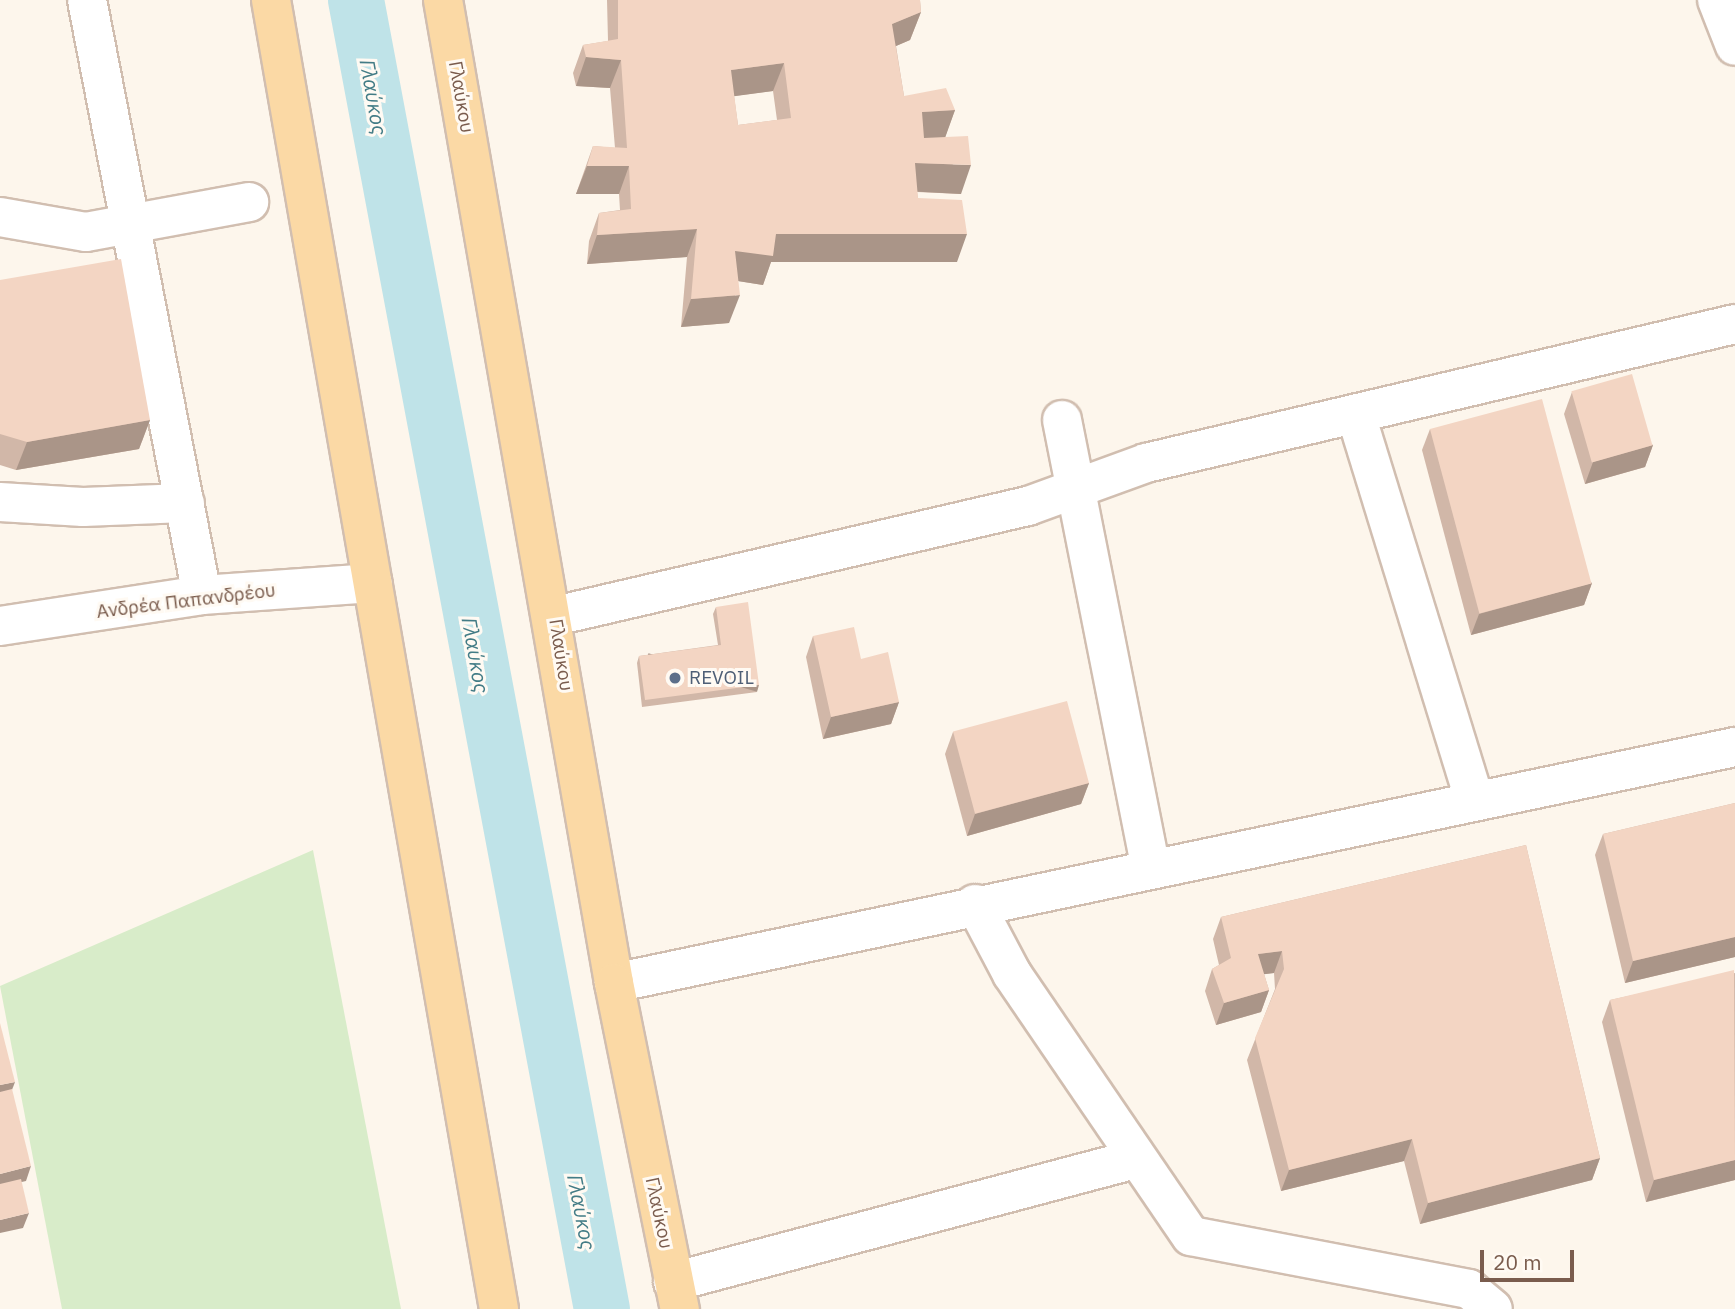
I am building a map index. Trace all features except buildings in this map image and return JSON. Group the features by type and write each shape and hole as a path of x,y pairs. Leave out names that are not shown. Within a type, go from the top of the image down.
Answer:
{"main road":[{"path":"271,0 499,1309"},
{"name":"Γλαύκου","path":"443,0 555,616 614,984 676,1295"}],"street":[{"path":"87,0 202,595"},
{"path":"0,217 64,232 132,225 249,202"},
{"path":"555,616 1076,491 1146,463 1735,324"},
{"path":"1356,415 1475,801"},
{"path":"1062,420 1150,866"},
{"path":"0,502 83,508 185,503"},
{"name":"Ανδρέα Παπανδρέου","path":"0,626 202,595 373,583"},
{"path":"614,984 1150,866 1735,747"},
{"path":"975,904 995,947 1135,1159 1195,1238 1469,1289 1493,1309"},
{"path":"676,1295 1135,1159"}],"green space":[{"path":"313,850 401,1309 62,1309 0,986"}],"waterway":[{"name":"Γλαύκος","path":"356,0 602,1309"}],"place":[{"name":"REVOIL","path":"675,678"}]}
